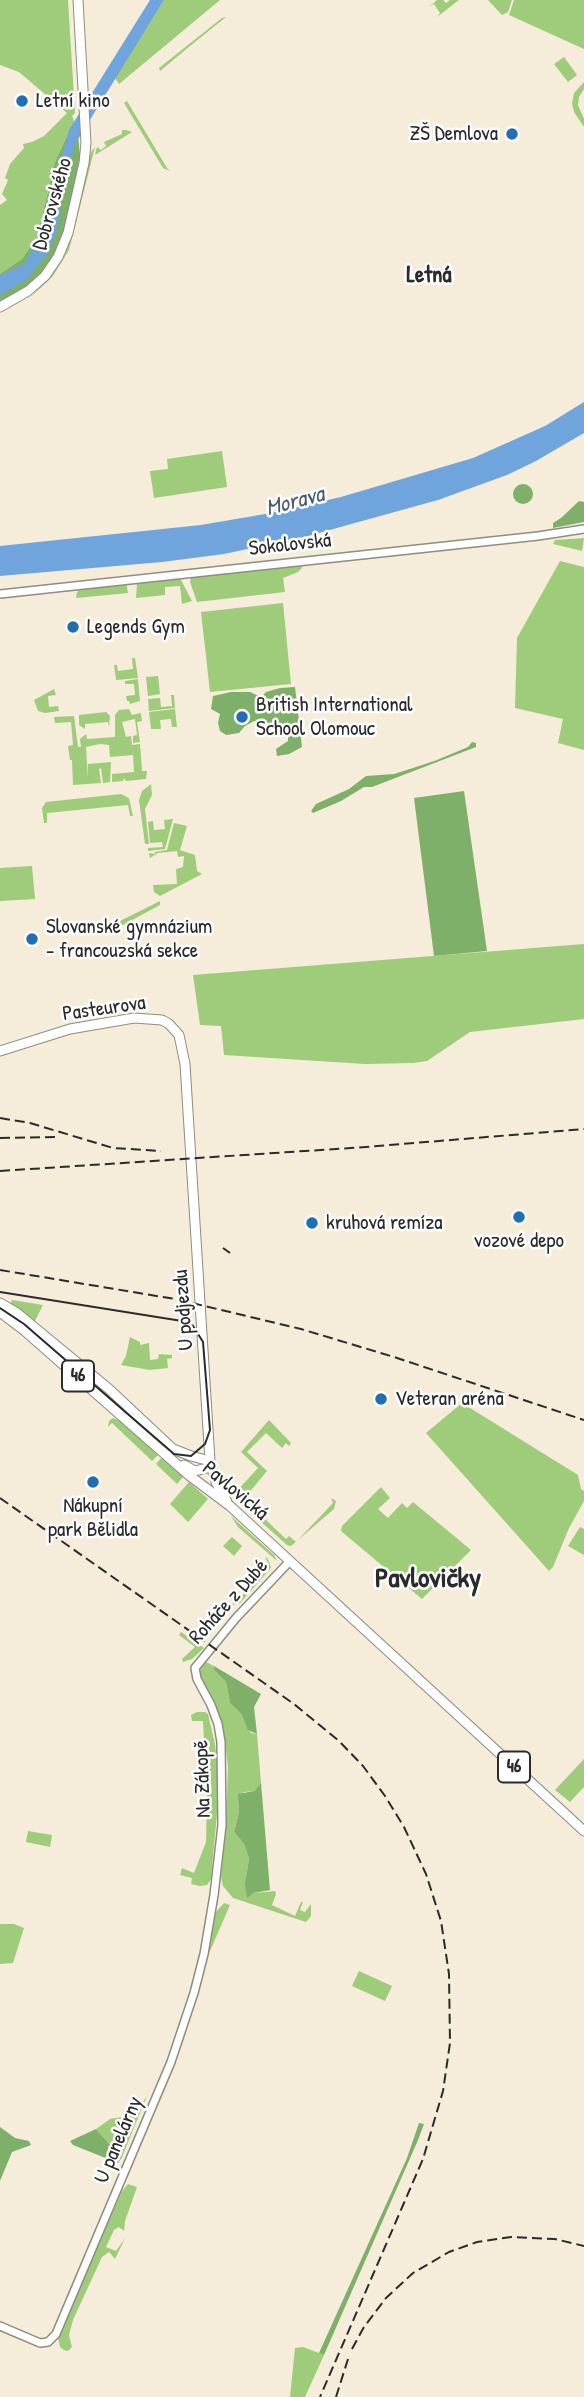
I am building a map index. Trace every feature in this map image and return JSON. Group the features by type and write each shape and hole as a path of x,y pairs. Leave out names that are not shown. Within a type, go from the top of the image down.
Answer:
{"main road":[{"name":"Dobrovského","path":"0,307 37,284 52,268 68,233 84,163 85,126 78,0"},
{"name":"Pasteurova","path":"0,1051 57,1032 99,1022 146,1017 162,1020 175,1029 182,1044 188,1106"},
{"name":"U podjezdu","path":"188,1106 211,1464 216,1482 230,1506"},
{"name":"46","path":"0,1303 109,1389 170,1445 183,1454 211,1464"},
{"name":"Pavlovická","path":"0,1312 216,1497 230,1506 584,1831"},
{"path":"168,1456 193,1470 211,1464"}],"street":[{"name":"Sokolovská","path":"0,594 584,529"},
{"name":"Roháče z Dubé","path":"195,1668 236,1618 290,1561"},
{"name":"Na Zákopě","path":"195,1668 195,1675 218,1724 221,1742 222,1825 214,1895"},
{"name":"U panelárny","path":"0,2326 40,2343 48,2342 56,2334 182,2033 204,1954 214,1895"}],"green space":[{"path":"0,0 68,0 75,113 55,162 37,237 22,259 0,274 0,205 7,200 2,194 8,180 5,178 10,164 24,148 23,144 44,136 67,113 19,72 0,65"},
{"path":"164,0 220,0 119,84 115,78"},
{"path":"437,0 446,3 459,0 437,17 440,13 434,4 429,7"},
{"path":"488,0 512,0 508,12 502,15"},
{"path":"514,0 584,0 584,49 509,15"},
{"path":"226,17 160,71 159,68"},
{"path":"564,57 577,75 568,82 554,64"},
{"path":"584,82 578,105 584,119 584,127 574,112 572,103 574,93"},
{"path":"127,101 170,171 163,168 124,103"},
{"path":"74,121 77,124 80,156 62,241 52,262 33,283 0,302 0,274 22,259 37,237 55,162"},
{"path":"126,130 132,132 95,155 97,147 101,150 106,146 104,142"},
{"path":"95,147 69,250 53,276 30,298 52,275 65,255 91,152"},
{"path":"222,451 227,487 154,498 150,471 168,469 167,459"},
{"path":"523,484 530,487 533,494 530,501 523,504 516,501 513,494 516,487"},
{"path":"579,501 584,502 584,522 553,528 553,523"},
{"path":"584,538 582,551 553,544 555,540"},
{"path":"560,561 584,567 584,750 558,743 563,719 515,708 517,638"},
{"path":"301,564 302,568 298,572 283,578 285,592 197,602 190,582 191,577"},
{"path":"180,578 192,601 182,604 180,586 165,587 165,595 136,598 137,584"},
{"path":"124,584 128,593 76,598 77,592 82,588"},
{"path":"283,603 291,684 210,692 201,612"},
{"path":"132,658 135,658 138,678 116,680 114,665 117,665 118,671 133,669"},
{"path":"158,676 160,694 148,696 146,677"},
{"path":"138,679 140,701 130,704 126,696 135,695 134,684 125,684 125,681"},
{"path":"295,687 302,747 289,754 277,756 276,749 288,741 288,727 276,723 269,727 254,721 239,733 226,735 220,731 220,714 211,709 213,696 250,692 261,697 266,692"},
{"path":"54,689 56,695 48,696 49,707 58,706 59,711 38,711 34,700"},
{"path":"171,695 174,695 175,708 149,711 148,699 160,698 161,707 172,706"},
{"path":"129,709 132,715 141,713 142,721 137,722 140,742 133,743 133,736 137,735 135,719 122,722 126,737 131,736 132,745 140,744 142,771 147,771 146,779 126,781 124,778 123,781 112,782 112,774 134,772 133,755 110,757 109,745 100,744 86,747 88,779 88,764 111,762 110,782 103,783 101,768 101,783 73,785 72,760 68,746 73,745 71,722 55,723 54,717 74,716 78,747 81,747 80,739 86,734 87,739 115,737 115,715 119,710"},
{"path":"175,709 177,727 172,727 171,719 160,720 161,729 151,729 149,712"},
{"path":"106,712 110,716 109,727 108,722 85,724 85,729 79,725 79,715"},
{"path":"472,742 476,743 476,747 372,787 364,787 341,801 313,813 311,811 316,804 349,789 366,776 394,774 410,769 468,747"},
{"path":"151,784 152,795 145,809 149,844 145,844 139,800 142,791"},
{"path":"464,791 487,951 434,956 414,798"},
{"path":"121,794 129,798 133,816 130,816 128,805 47,813 47,823 44,823 42,808 46,802"},
{"path":"173,819 165,849 148,851 148,848 163,847 162,842 150,843 148,822 153,821 154,830 165,829 164,820"},
{"path":"174,823 187,826 180,850 195,855 197,871 202,874 160,896 154,892 153,885 177,884 176,869 183,867 184,856 178,857 177,851 158,853 150,858 149,853 167,850"},
{"path":"32,866 35,899 0,901 0,868"},
{"path":"160,901 160,905 117,928 116,925 122,920"},
{"path":"584,944 584,1019 470,1032 427,1061 365,1064 224,1055 221,1026 200,1025 193,975"},
{"path":"12,1300 43,1305 34,1323 10,1304"},
{"path":"130,1337 140,1342 140,1345 149,1343 150,1360 158,1359 159,1354 172,1355 172,1358 167,1359 168,1368 150,1370 121,1365"},
{"path":"462,1403 578,1475 581,1489 584,1491 584,1501 549,1571 426,1433"},
{"path":"113,1418 122,1422 158,1455 152,1461 112,1423 108,1427"},
{"path":"269,1420 291,1443 289,1446 286,1443 282,1448 266,1433 247,1452 267,1471 248,1494 251,1497 247,1502 286,1539 289,1536 296,1542 291,1546 239,1502 234,1494 258,1468 241,1452"},
{"path":"162,1457 183,1477 177,1484 156,1464"},
{"path":"189,1482 208,1499 188,1522 170,1504"},
{"path":"381,1487 390,1498 378,1509 388,1518 402,1503 407,1508 413,1502 471,1550 422,1599 341,1531 342,1526"},
{"path":"331,1498 336,1501 334,1509 298,1540 333,1503"},
{"path":"231,1516 274,1555 277,1561 238,1527"},
{"path":"580,1527 584,1529 584,1555 568,1546"},
{"path":"232,1537 242,1546 234,1556 223,1546"},
{"path":"265,1557 271,1568 240,1603 229,1606 236,1602 266,1569 268,1563"},
{"path":"181,1632 204,1648 192,1659 183,1662 182,1659 195,1647 179,1635"},
{"path":"207,1658 206,1662 214,1666 214,1670 226,1682 230,1703 242,1715 251,1733 257,1734 261,1783 254,1791 244,1792 238,1798 239,1812 234,1832 244,1844 249,1858 246,1878 253,1893 275,1891 272,1905 295,1916 301,1902 300,1910 305,1912 311,1904 311,1916 306,1922 233,1898 223,1886 221,1877 228,1767 219,1715 199,1672"},
{"path":"214,1666 261,1694 254,1707 257,1734 248,1730 242,1715 230,1703 226,1682 214,1670"},
{"path":"197,1712 208,1714 218,1771 211,1879 207,1885 200,1886 191,1884 192,1878 180,1875 182,1868 194,1873 206,1842 207,1793 203,1721 192,1721 191,1715"},
{"path":"584,1759 584,1787 570,1802 555,1790"},
{"path":"261,1783 270,1890 253,1893 247,1898 245,1884 249,1858 244,1844 234,1832 239,1812 238,1794 254,1791"},
{"path":"28,1831 52,1835 50,1847 26,1842"},
{"path":"224,1903 230,1905 207,1958 216,1912"},
{"path":"0,1924 14,1924 24,1928 13,1963 0,1964"},
{"path":"359,1971 392,1986 385,2001 352,1986"},
{"path":"147,2096 122,2157 96,2129 110,2119 122,2117 138,2109"},
{"path":"419,2123 424,2124 418,2140 324,2355 319,2353 407,2158"},
{"path":"0,2127 15,2138 29,2141 31,2145 12,2152 0,2181"},
{"path":"96,2129 121,2154 118,2163 73,2145 70,2141"},
{"path":"128,2184 137,2187 124,2231 119,2227 114,2230 106,2247 116,2251 125,2238 115,2259 109,2252 102,2257 73,2320 69,2335 72,2347 68,2351 64,2350 60,2347 58,2338 122,2191"},
{"path":"303,2347 324,2355 305,2397 290,2397 295,2348"}],"water":[{"path":"150,0 164,0 75,144 65,177 57,230 48,253 26,280 0,295 0,275 24,264 39,241 69,130"},
{"path":"584,402 584,433 507,475 438,500 308,536 224,554 0,576 0,546 201,525 341,497 473,458 545,426"}],"tram line":[{"path":"0,1292 182,1321 193,1326 203,1342 210,1430 205,1444 191,1456 174,1454 24,1324 0,1308"}],"railway":[{"path":"0,1118 30,1123 113,1148 161,1151"},
{"path":"0,1171 366,1147 584,1129"},
{"path":"0,1138 58,1137"},
{"path":"223,1248 230,1253"},
{"path":"0,1270 175,1299 301,1329 584,1420"},
{"path":"0,1498 294,1704 339,1741 363,1766 385,1796 404,1827 426,1874 441,1921 449,1974 450,2043 443,2091 423,2159 320,2397"},
{"path":"352,2349 364,2327 386,2298 413,2273 449,2252 477,2242 511,2237 555,2239 584,2246"},
{"path":"336,2397 348,2359"}],"place":[{"name":"Letní kino","path":"22,101"},
{"name":"ZŠ Demlova","path":"512,134"},
{"name":"Legends Gym","path":"73,627"},
{"name":"British International School Olomouc","path":"242,717"},
{"name":"Slovanské gymnázium - francouzská sekce","path":"32,939"},
{"name":"vozové depo","path":"519,1217"},
{"name":"kruhová remíza","path":"312,1223"},
{"name":"Veteran aréna","path":"381,1399"},
{"name":"Nákupní park Bělidla","path":"93,1482"}],"district":[{"name":"Letná","path":"429,276"},
{"name":"Pavlovičky","path":"428,1580"}],"water label":[{"name":"Morava","path":"295,502"}]}
